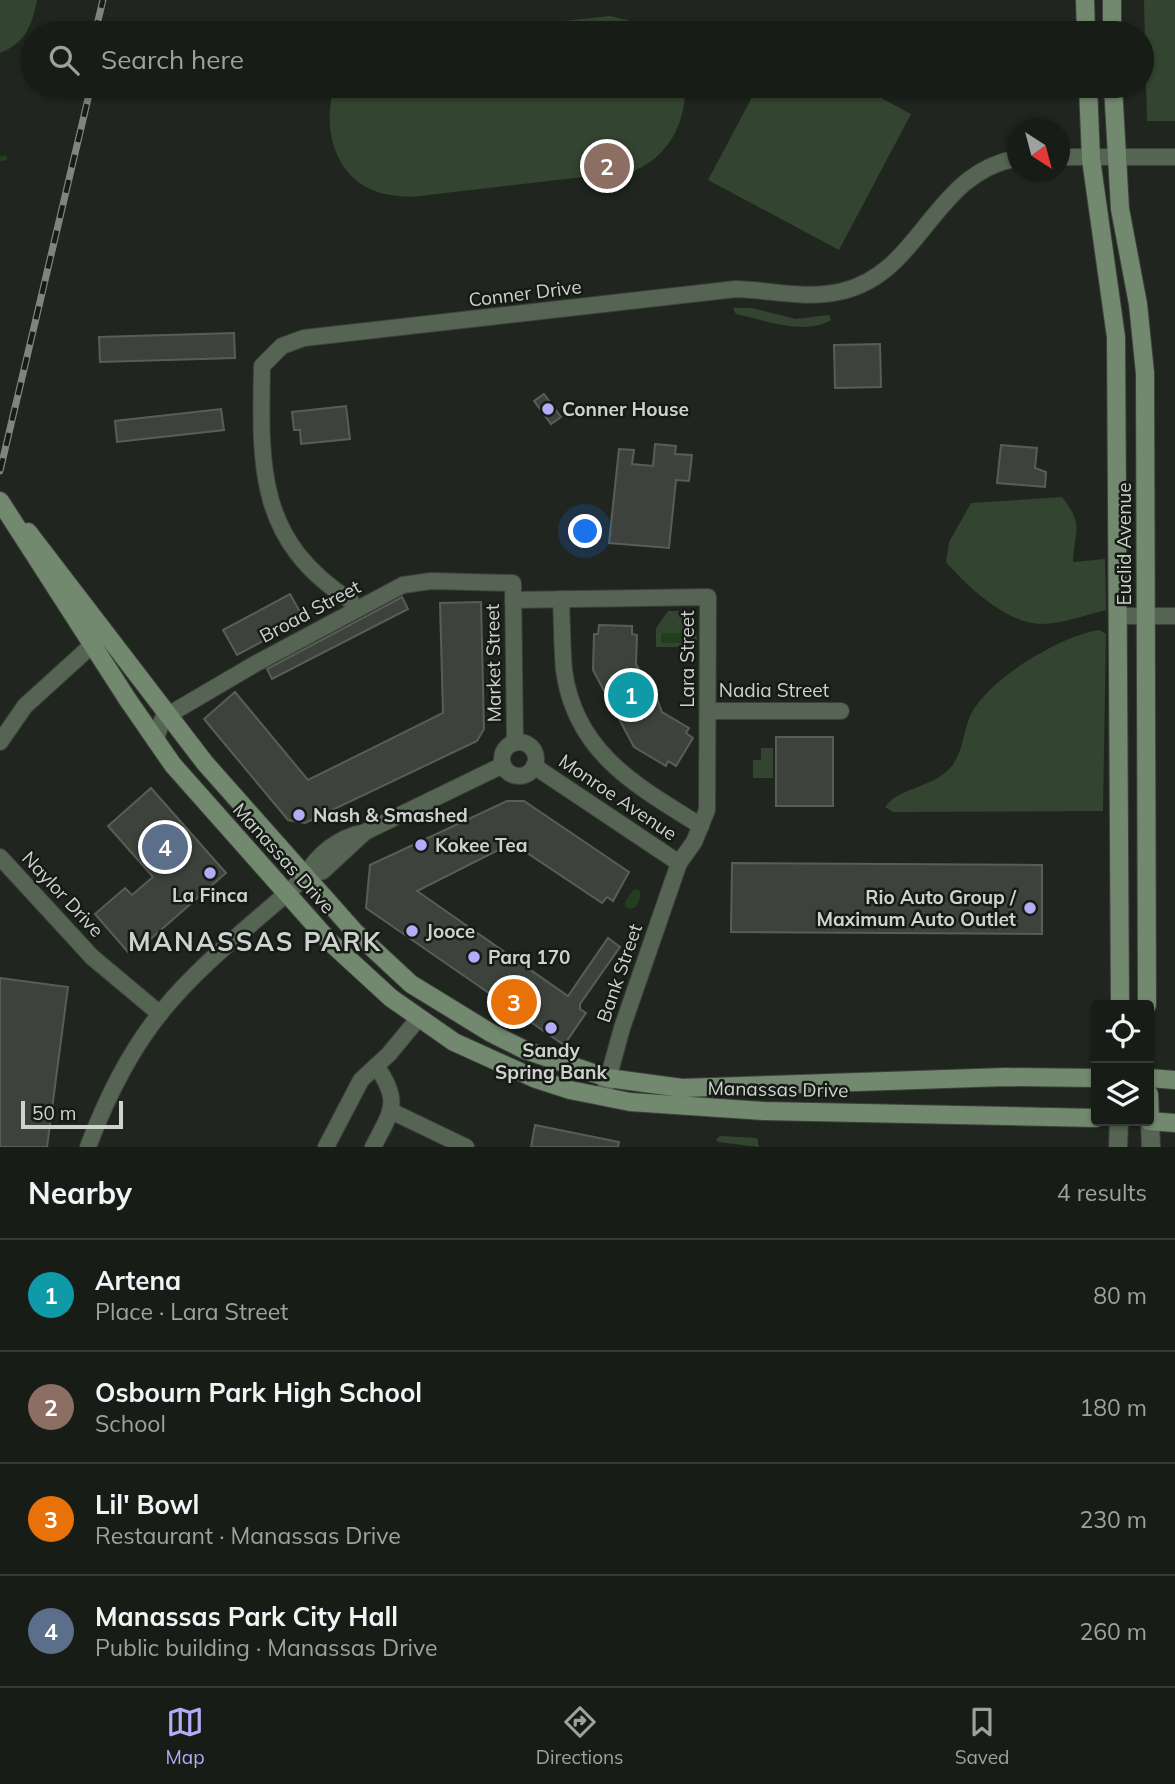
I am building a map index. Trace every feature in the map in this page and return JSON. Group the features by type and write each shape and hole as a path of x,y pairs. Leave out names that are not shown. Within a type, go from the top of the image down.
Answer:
{"main road":[{"path":"1085,0 1086,21"},
{"path":"1112,0 1112,21"},
{"name":"Euclid Avenue","path":"1088,98 1091,159 1116,337 1120,1000"},
{"name":"Euclid Avenue","path":"1113,98 1120,209 1138,304 1145,373 1147,1000"},
{"name":"Manassas Drive","path":"4,507 40,544 205,763 305,877 392,968 456,1014 491,1033 525,1050 608,1078 682,1088 1091,1077"},
{"name":"Manassas Drive","path":"4,507 155,741 287,893 353,965 418,1018 503,1066 570,1090 677,1107 1091,1118"},
{"path":"418,1018 429,1013 472,1030 491,1033"},
{"path":"1154,1078 1175,1080"},
{"path":"1154,1121 1175,1123"}],"street":[{"path":"1070,158 1175,157"},
{"name":"Conner Drive","path":"351,601 310,570 296,555 277,519 263,449 262,366 282,346 304,338 736,289 802,296 842,291 876,277 903,255 942,203 959,187 990,166 1007,161"},
{"name":"Broad Street","path":"168,715 399,587 431,581 513,583"},
{"name":"Market Street","path":"513,583 515,743"},
{"name":"Lara Street","path":"513,600 708,597 707,805 701,826 678,863"},
{"path":"561,599 568,687 583,725 596,748 629,779 701,826"},
{"path":"1118,616 1175,616"},
{"path":"0,742 25,706 107,633"},
{"name":"Nadia Street","path":"708,710 841,711"},
{"path":"155,741 159,724 168,715"},
{"path":"515,743 526,744 534,751 534,766 526,775 515,776 503,765 502,754 515,743"},
{"path":"88,1147 118,1080 160,1014 205,967 305,877 313,860 347,837 365,832 503,765"},
{"name":"Monroe Avenue","path":"534,766 678,863"},
{"name":"Naylor Drive","path":"0,857 92,957 160,1014"},
{"name":"Bank Street","path":"603,1097 637,981 678,863"},
{"path":"326,1147 361,1080 418,1018"},
{"path":"373,1147 391,1111 392,1093 376,1066"},
{"path":"391,1111 466,1147"},
{"path":"1118,1147 1119,1126"},
{"path":"1149,1126 1151,1147"}],"shaded area":[{"path":"0,0 37,0 32,21 21,21 21,39 0,53"},
{"path":"1144,0 1175,0 1175,121 1147,121 1146,98 1154,98 1154,21 1145,21"},
{"path":"610,16 629,21 563,21"},
{"path":"685,98 679,125 673,137 657,157 634,171 411,197 389,195 368,188 346,169 333,143 330,129 331,100"},
{"path":"752,98 881,98 911,114 839,250 708,180"},
{"path":"733,308 752,308 796,319 829,315 831,320 821,325 797,327 736,314"},
{"path":"1062,497 1076,522 1073,562 1105,559 1106,610 1057,623 1028,622 1001,611 965,582 946,562 949,542 971,503"},
{"path":"668,611 684,611 694,617 697,640 687,640 687,647 656,647 656,628"},
{"path":"1099,630 1106,634 1103,811 893,812 885,807 899,795 934,780 949,769 957,757 971,714 980,700 1010,673 1046,650"},
{"path":"661,633 683,633 683,643 661,643"},
{"path":"761,748 773,748 773,778 753,778 753,760 761,760"},
{"path":"634,889 639,890 641,896 636,907 630,909 625,906 625,901"},
{"path":"720,1136 757,1138 759,1147 718,1142 716,1139"}],"building":[{"path":"234,333 235,358 100,362 99,337"},
{"path":"880,344 881,387 835,388 834,345"},
{"name":"Conner House","path":"544,394 561,417 551,424 534,401"},
{"path":"346,406 350,439 301,444 300,430 294,430 292,412"},
{"path":"221,409 224,430 117,442 115,421"},
{"path":"655,444 676,446 675,454 692,455 689,481 676,480 669,548 609,543 619,449 634,450 632,464 653,466"},
{"path":"1001,445 1037,448 1035,468 1046,472 1045,487 997,483"},
{"path":"290,594 304,619 237,655 223,630"},
{"path":"402,597 408,609 272,679 267,669"},
{"path":"481,602 484,729 477,741 305,823 288,820 204,719 235,692 308,780 443,713 440,603"},
{"path":"599,625 632,626 632,634 637,635 636,664 646,682 650,680 662,712 689,728 686,733 693,738 676,766 668,761 666,766 634,747 593,670 594,634 598,634"},
{"path":"776,737 833,737 833,806 776,806"},
{"path":"151,788 226,873 138,950 135,946 128,952 95,914 125,888 132,895 153,877 108,826"},
{"name":"Parq 170","path":"507,801 524,801 629,872 613,901 607,897 602,903 512,843 417,891 568,996 608,938 620,947 580,1004 580,1009 586,1013 564,1045 366,908 370,865"},
{"path":"732,863 1042,865 1042,934 731,932"},
{"path":"0,978 68,987 47,1147 0,1147"},
{"path":"535,1125 619,1142 618,1147 531,1147"}],"waterway":[{"path":"0,159 5,158"}],"railway":[{"path":"98,21 103,0"},
{"path":"0,471 88,98"}],"place":[{"name":"Osbourn Park High School","path":"607,166"},
{"name":"Conner House","path":"548,409"},
{"name":"Artena","path":"631,695"},
{"name":"Nash & Smashed","path":"299,815"},
{"name":"Kokee Tea","path":"421,845"},
{"name":"Manassas Park City Hall","path":"165,847"},
{"name":"La Finca","path":"210,873"},
{"name":"Rio Auto Group / Maximum Auto Outlet","path":"1030,908"},
{"name":"Jooce","path":"412,931"},
{"name":"Parq 170","path":"474,957"},
{"name":"Lil' Bowl","path":"514,1002"},
{"name":"Sandy Spring Bank","path":"551,1028"}],"district":[{"name":"MANASSAS PARK","path":"255,942"}]}
